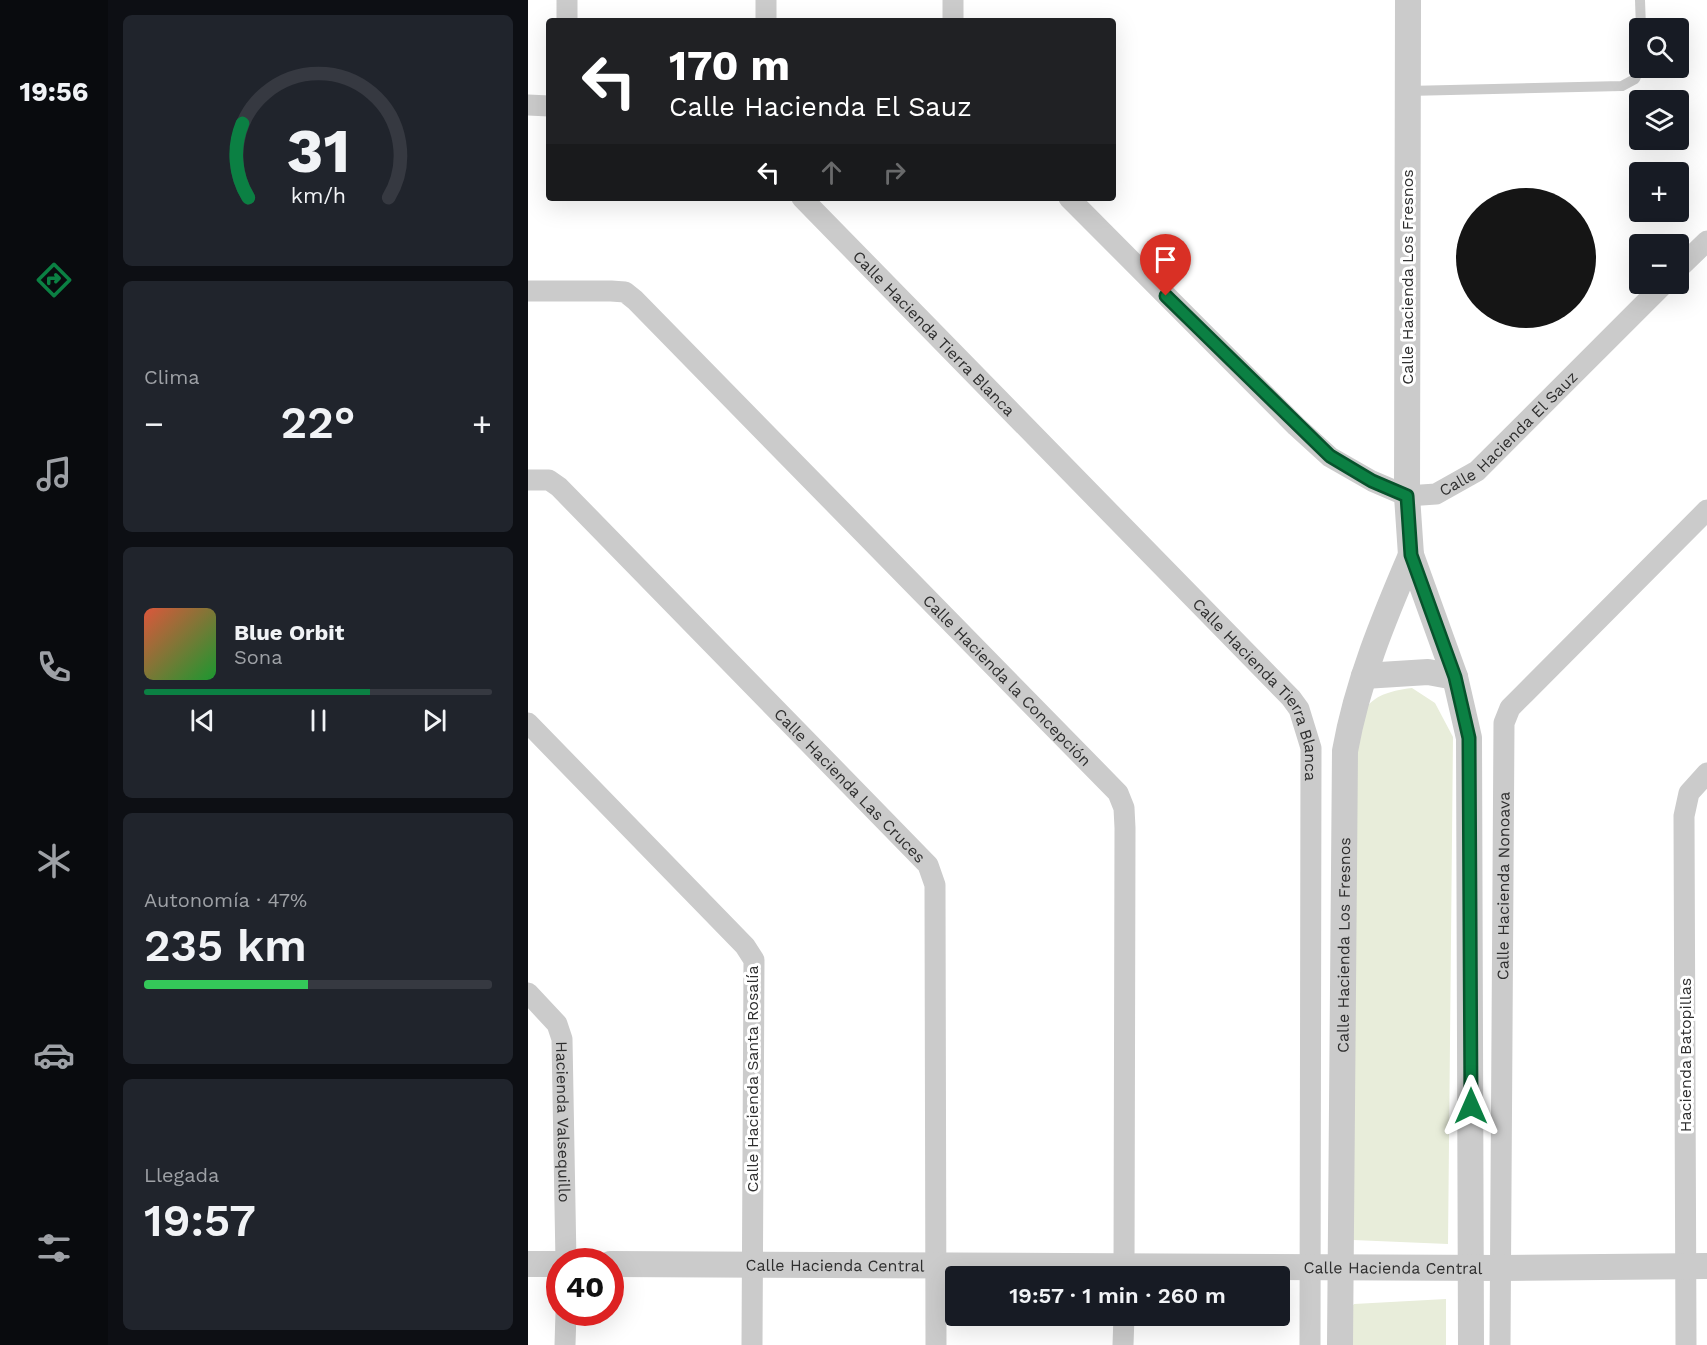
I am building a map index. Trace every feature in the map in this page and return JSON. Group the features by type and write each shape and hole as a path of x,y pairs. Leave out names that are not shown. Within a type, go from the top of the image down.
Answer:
{"street":[{"path":"567,0 567,18"},
{"path":"766,0 766,18"},
{"path":"953,0 953,18"},
{"name":"Calle Hacienda Los Fresnos","path":"1408,0 1407,496 1411,555 1455,677 1469,738 1471,1345"},
{"path":"528,105 546,106"},
{"name":"Calle Hacienda Tierra Blanca","path":"805,201 1283,689 1299,709 1311,748 1310,1345"},
{"name":"Calle Hacienda El Sauz","path":"1072,201 1321,449 1372,481 1407,496 1437,494 1477,471 1654,294"},
{"path":"1689,258 1707,241"},
{"name":"Calle Hacienda la Concepción","path":"528,291 625,292 635,300 1118,793 1124,808 1125,828 1124,1266"},
{"name":"Calle Hacienda Las Cruces","path":"528,480 549,480 559,487 928,865 935,885 936,1345"},
{"name":"Calle Hacienda Nonoava","path":"1500,1345 1504,723 1510,708 1707,510"},
{"name":"Calle Hacienda Los Fresnos","path":"1340,1345 1345,751 1352,712 1364,676 1411,555"},
{"path":"1364,676 1420,672 1455,677"},
{"name":"Calle Hacienda Santa Rosalía","path":"528,723 745,946 754,960 752,1345"},
{"name":"Hacienda Batopillas","path":"1686,1345 1697,1266 1684,816 1689,793 1707,773"},
{"name":"Hacienda Valsequillo","path":"528,993 557,1024 562,1039 566,1248"},
{"path":"528,1264 546,1264"},
{"name":"Calle Hacienda Central","path":"624,1264 968,1266"},
{"name":"Calle Hacienda Central","path":"1290,1267 1697,1266"},
{"path":"565,1345 566,1326"},
{"path":"1123,1345 1124,1326"}],"lane":[{"path":"1640,0 1641,18"},
{"path":"1407,91 1622,86 1635,78"}],"green space":[{"path":"1412,688 1435,703 1453,737 1448,1244 1353,1240 1352,753 1362,716 1367,707 1383,695"},
{"path":"1446,1299 1446,1345 1347,1345 1348,1313 1354,1304"}],"building":[{"path":"1526,188 1553,193 1576,208 1591,231 1596,258 1591,285 1576,308 1553,323 1526,328 1499,323 1476,308 1461,285 1456,258 1461,231 1476,208 1499,193"}],"route":[{"path":"1166,296 1296,426 1330,456 1372,481 1407,496 1411,555 1428,608 1455,677 1469,738 1471,1106"}]}
